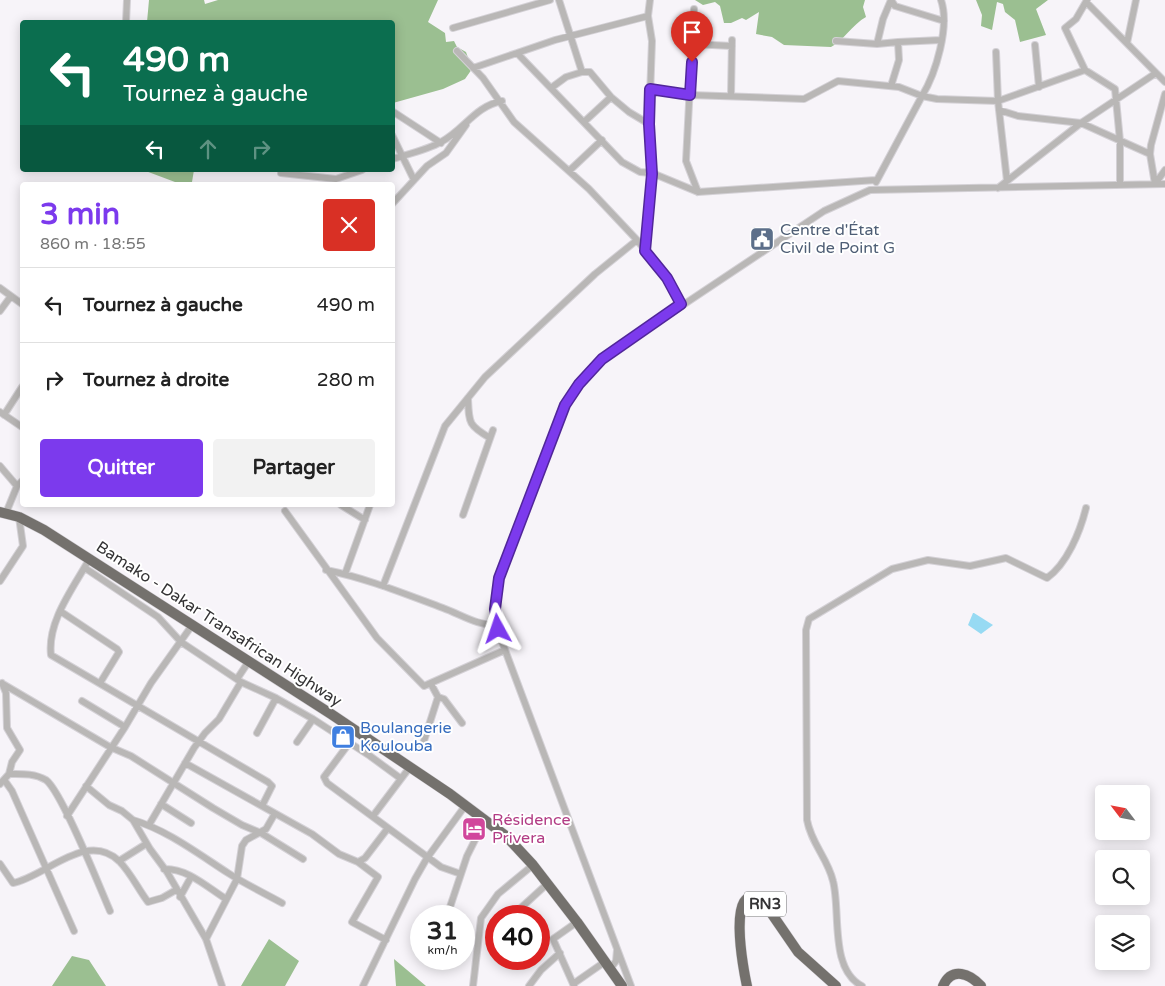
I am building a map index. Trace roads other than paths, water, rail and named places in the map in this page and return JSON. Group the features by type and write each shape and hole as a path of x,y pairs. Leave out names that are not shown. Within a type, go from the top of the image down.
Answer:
{"highway":[{"name":"Bamako - Dakar Transafrican Highway","path":"3,512 44,530 88,563 193,624 249,660 410,767 506,836 533,865 608,964 622,986"},
{"name":"RN3","path":"746,986 740,943 740,914 742,905 747,899 754,897 763,901 798,952 836,986"},
{"path":"943,986 949,977 958,973 967,974 981,986"}],"street":[{"path":"126,20 127,0"},
{"path":"453,28 550,0"},
{"path":"559,0 582,72"},
{"path":"645,251 652,174 649,124 652,41 648,16 650,0"},
{"path":"877,44 882,19 891,0 895,6 944,21"},
{"path":"878,190 876,180 930,84 944,21 941,0"},
{"path":"1127,43 1136,0"},
{"path":"1120,184 1120,141 1113,86 1085,70 1065,28 1076,19 1086,1 1165,82"},
{"path":"694,9 686,162 698,192"},
{"path":"473,68 571,36 648,16"},
{"path":"836,41 877,44 941,40"},
{"path":"891,86 899,60 898,42"},
{"path":"692,44 732,43 731,96"},
{"path":"1035,45 1039,87"},
{"path":"457,51 502,101 514,122 589,189 637,240 667,278 681,304"},
{"path":"996,52 998,101 1007,181"},
{"path":"517,53 622,162 640,172 652,174 698,192 876,180"},
{"path":"650,89 690,95 804,99 838,81 891,86 937,100 998,101 1085,70"},
{"path":"551,88 566,77 582,72 592,74 610,97 629,112 649,124"},
{"path":"998,188 1081,123 1156,73"},
{"path":"1155,184 1150,154 1165,94"},
{"path":"584,122 610,97"},
{"path":"395,201 414,180 446,153 476,111 489,104 502,101"},
{"path":"999,110 1018,116 1081,123 1150,154"},
{"path":"395,113 441,143"},
{"path":"395,158 441,143 468,121"},
{"path":"569,171 602,140"},
{"path":"395,143 414,180"},
{"path":"1155,184 1165,170"},
{"path":"281,173 301,173 336,179 356,172"},
{"path":"631,986 505,650 497,625 495,609 499,578 565,405 579,384 602,359 681,304 824,211 856,196 878,190 1165,184"},
{"path":"383,586 445,426 485,376 595,274 637,240"},
{"path":"0,288 20,303"},
{"path":"0,311 11,296"},
{"path":"20,390 2,414 20,426"},
{"path":"468,397 469,421 472,426 490,438"},
{"path":"463,515 493,430"},
{"path":"0,466 16,486"},
{"path":"3,512 16,486 20,483"},
{"path":"344,507 365,520"},
{"path":"345,574 369,507"},
{"path":"862,986 846,970 841,956 833,881 810,835 807,820 806,630 809,619 892,569 921,561 970,566 1006,558 1047,578 1057,571 1082,526 1086,508"},
{"path":"285,510 326,570 377,638 415,679 424,686 505,650"},
{"path":"0,580 24,546 19,518"},
{"path":"262,806 272,786 51,655 50,646 60,610 88,563 158,617 181,642 239,680 313,719 350,742 400,778"},
{"path":"326,570 383,586 458,613 484,626 497,625"},
{"path":"60,610 117,648 119,652 100,683"},
{"path":"67,816 110,747 125,727 137,705 193,624"},
{"path":"149,825 198,743 219,719 249,660"},
{"path":"2,683 110,747 130,756 242,825 261,833 303,859"},
{"path":"2,683 6,693 7,728 20,750 12,762 9,774 2,782 12,791 74,930"},
{"path":"431,684 438,697 444,699 462,723"},
{"path":"422,747 438,697"},
{"path":"257,733 276,698"},
{"path":"82,702 125,727"},
{"path":"297,742 313,719"},
{"path":"350,742 324,777 327,783 427,858 441,867 461,874"},
{"path":"185,763 262,806 274,815 312,834 339,854 358,862 378,877 352,922 386,940"},
{"path":"373,816 410,767"},
{"path":"9,774 25,773 46,781 56,793 84,850 110,911"},
{"path":"86,786 109,805 133,820 149,825 282,904"},
{"path":"161,804 191,823"},
{"path":"363,986 427,858 465,806"},
{"path":"206,939 238,879 242,846 246,840 266,829 274,815"},
{"path":"133,820 206,939 222,986"},
{"path":"450,905 467,856 485,820"},
{"path":"242,825 246,840"},
{"path":"358,862 365,858 388,828"},
{"path":"119,861 146,844"},
{"path":"0,864 13,883 33,877 46,867 84,850 102,852 119,861 138,884 148,902 162,898 176,890"},
{"path":"473,986 478,962 481,918 498,894 533,865"},
{"path":"164,869 176,869 226,899"},
{"path":"180,897 191,877"},
{"path":"524,905 547,884"},
{"path":"577,922 553,939 574,985 617,957 614,939"},
{"path":"529,986 540,970 560,954"}],"water":[{"path":"973,613 993,625 981,634 968,625"}],"place":[{"name":"Centre d'État Civil de Point G","path":"762,239"},
{"name":"Boulangerie Koulouba","path":"343,737"},
{"name":"Résidence Privera","path":"474,829"}]}
